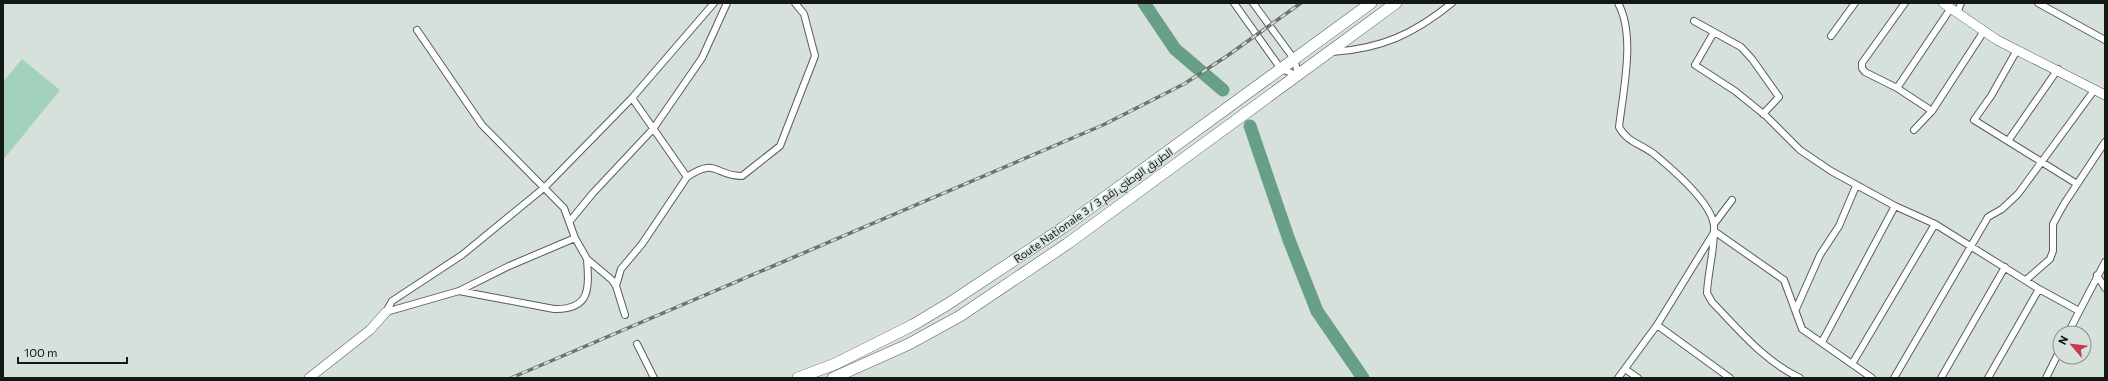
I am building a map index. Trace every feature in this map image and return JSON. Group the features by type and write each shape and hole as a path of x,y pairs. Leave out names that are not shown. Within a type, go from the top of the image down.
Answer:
{"highway":[{"name":"Route Nationale 3 / الطريق الوطني رقم 3","path":"798,378 835,364 913,325 948,304 1064,227 1371,3"},
{"name":"Route Nationale 3 / الطريق الوطني رقم 3","path":"833,378 916,341 960,316 1067,244 1332,52 1396,3"}],"street":[{"path":"309,378 370,330 386,312 392,301 462,254 545,187 632,98 714,3"},
{"path":"570,221 593,193 653,129 702,58 726,3"},
{"path":"616,286 621,269 642,244 687,177 698,170 708,167 742,176 780,146 815,56 804,14 795,3"},
{"path":"1234,3 1281,69 1299,76"},
{"path":"1253,3 1294,59 1299,76"},
{"path":"1332,52 1357,50 1377,46 1395,39 1433,19 1452,3"},
{"path":"1618,3 1626,28 1626,57 1619,126 1624,136 1672,168 1697,195 1714,224 1707,293 1712,302 1761,353 1780,368 1800,378"},
{"path":"1831,36 1855,3"},
{"path":"1904,3 1862,63 1862,68 1871,76 1897,88 1932,111"},
{"path":"1897,88 1950,8 1961,3"},
{"path":"2038,3 2045,5 2105,40"},
{"path":"1950,8 1984,31 2017,50 2058,69 2105,95"},
{"path":"1694,21 1733,42 1752,59 1778,97 1763,114"},
{"path":"417,30 482,125 545,187 564,208 575,238 587,259 612,280 616,286 625,315"},
{"path":"1914,130 1932,111 1984,31"},
{"path":"1714,32 1695,65 1735,91 1763,114 1800,150 1856,186 1895,206 1936,224 2038,289 2079,311"},
{"path":"2017,50 1991,96 1974,120 2077,184"},
{"path":"2008,141 2058,69"},
{"path":"1894,378 1988,217 2010,202 2042,162 2095,89"},
{"path":"632,98 687,177"},
{"path":"2026,280 2050,259 2053,251 2053,224 2105,142"},
{"path":"1796,309 1820,255 1839,226 1856,186"},
{"path":"1714,224 1732,200"},
{"path":"1822,342 1895,206"},
{"path":"1852,364 1936,224"},
{"path":"1714,232 1784,280 1796,309 1802,330 1822,342 1872,378"},
{"path":"1618,378 1657,325 1714,232"},
{"path":"386,312 459,291 509,266 575,238"},
{"path":"459,291 554,309 568,309 580,303 587,294 589,282 587,259"},
{"path":"2072,325 2105,262"},
{"path":"1941,378 2005,267"},
{"path":"2097,275 2105,288"},
{"path":"1988,378 2038,289"},
{"path":"1657,325 1730,378"},
{"path":"637,344 654,378"},
{"path":"2046,378 2052,365"},
{"path":"1625,370 1638,378"}],"green space":[{"path":"22,59 60,90 3,160 3,82"}],"waterway":[{"path":"1144,3 1175,49 1223,90"},
{"path":"1250,126 1289,240 1317,311 1363,378"}],"railway":[{"path":"511,378 1103,125 1184,84 1227,56 1301,3"}]}
